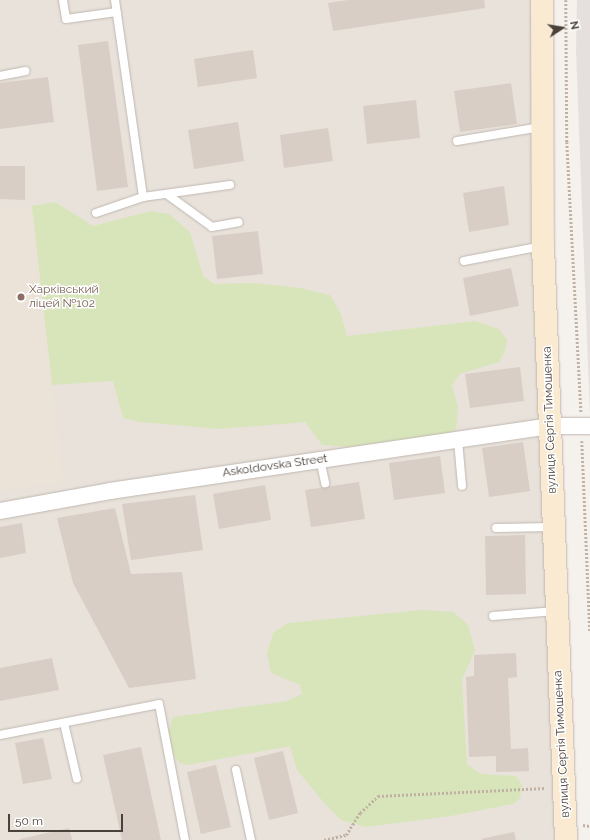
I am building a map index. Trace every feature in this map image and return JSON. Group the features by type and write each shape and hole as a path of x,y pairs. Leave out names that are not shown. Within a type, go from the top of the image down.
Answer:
{"street":[{"name":"вулиця Сергія Тимошенка","path":"542,0 541,127 543,246 566,840"},
{"name":"Askoldovska Street","path":"0,511 110,490 320,459 551,426 586,426"}],"lane":[{"path":"63,0 66,19 117,12"},
{"path":"115,0 143,196"},
{"path":"0,76 26,71"},
{"path":"456,141 541,127"},
{"path":"96,213 143,196 168,195 230,185"},
{"path":"168,195 212,227 239,222"},
{"path":"464,261 543,246"},
{"path":"458,440 462,486"},
{"path":"320,459 324,483"},
{"path":"496,528 553,527"},
{"path":"493,616 556,610"},
{"path":"0,735 159,704 185,840"},
{"path":"64,723 77,779"},
{"path":"236,770 252,840"}],"path":[{"path":"566,0 567,142 586,426 590,632"},
{"path":"324,840 346,835 360,813 378,796 554,787"}],"shaded area":[{"path":"0,0 548,0 564,840 0,840"},
{"path":"577,0 590,0 590,416 576,50"},
{"name":"Харківський ліцей №102","path":"32,206 63,481 0,491 0,208"}],"green space":[{"path":"55,202 93,226 151,211 169,214 190,232 203,276 214,284 253,283 300,288 330,295 341,314 347,336 475,321 499,329 507,340 505,351 499,362 460,374 452,385 458,407 456,429 443,436 351,447 322,445 305,422 219,429 140,422 123,418 113,381 52,385 32,206"},
{"path":"422,610 453,612 468,625 475,650 462,680 467,764 481,774 516,776 522,785 520,798 513,804 451,816 366,827 341,820 326,805 297,770 290,746 188,765 180,763 173,754 168,732 173,717 287,701 302,694 300,685 271,673 267,654 273,633 288,623"}],"building":[{"path":"348,0 484,0 485,8 333,31 328,3"},
{"path":"108,41 128,187 97,191 78,45"},
{"path":"253,50 257,78 198,87 194,59"},
{"path":"48,77 54,122 0,129 0,83"},
{"path":"511,83 517,124 460,132 454,91"},
{"path":"416,100 420,138 367,144 363,106"},
{"path":"238,122 244,161 194,169 188,130"},
{"path":"328,128 333,161 284,168 280,135"},
{"path":"0,166 25,166 25,200 0,199"},
{"path":"504,186 509,225 469,232 463,193"},
{"path":"258,231 263,274 217,279 212,236"},
{"path":"511,268 519,306 470,316 463,278"},
{"path":"520,367 524,401 470,408 465,374"},
{"path":"523,442 530,491 489,497 482,448"},
{"path":"440,456 445,493 394,500 389,463"},
{"path":"359,482 365,519 311,527 305,490"},
{"path":"265,485 271,520 219,529 213,494"},
{"path":"195,495 203,550 131,560 122,504"},
{"path":"115,508 131,574 182,572 196,679 129,688 73,583 57,518"},
{"path":"22,523 26,553 0,558 0,527"},
{"path":"525,535 526,594 486,595 485,536"},
{"path":"516,653 517,677 508,678 511,749 528,748 529,771 496,772 496,756 469,757 466,677 474,676 474,655"},
{"path":"52,658 59,690 0,701 0,668"},
{"path":"43,738 52,779 23,784 15,743"},
{"path":"141,747 161,840 122,840 103,755"},
{"path":"283,751 298,813 269,820 254,758"},
{"path":"216,765 231,827 201,834 187,772"},
{"path":"69,828 72,840 20,840 20,839"},
{"path":"514,832 516,840 481,839"}],"place":[{"name":"Харківський ліцей №102","path":"21,297"}]}
